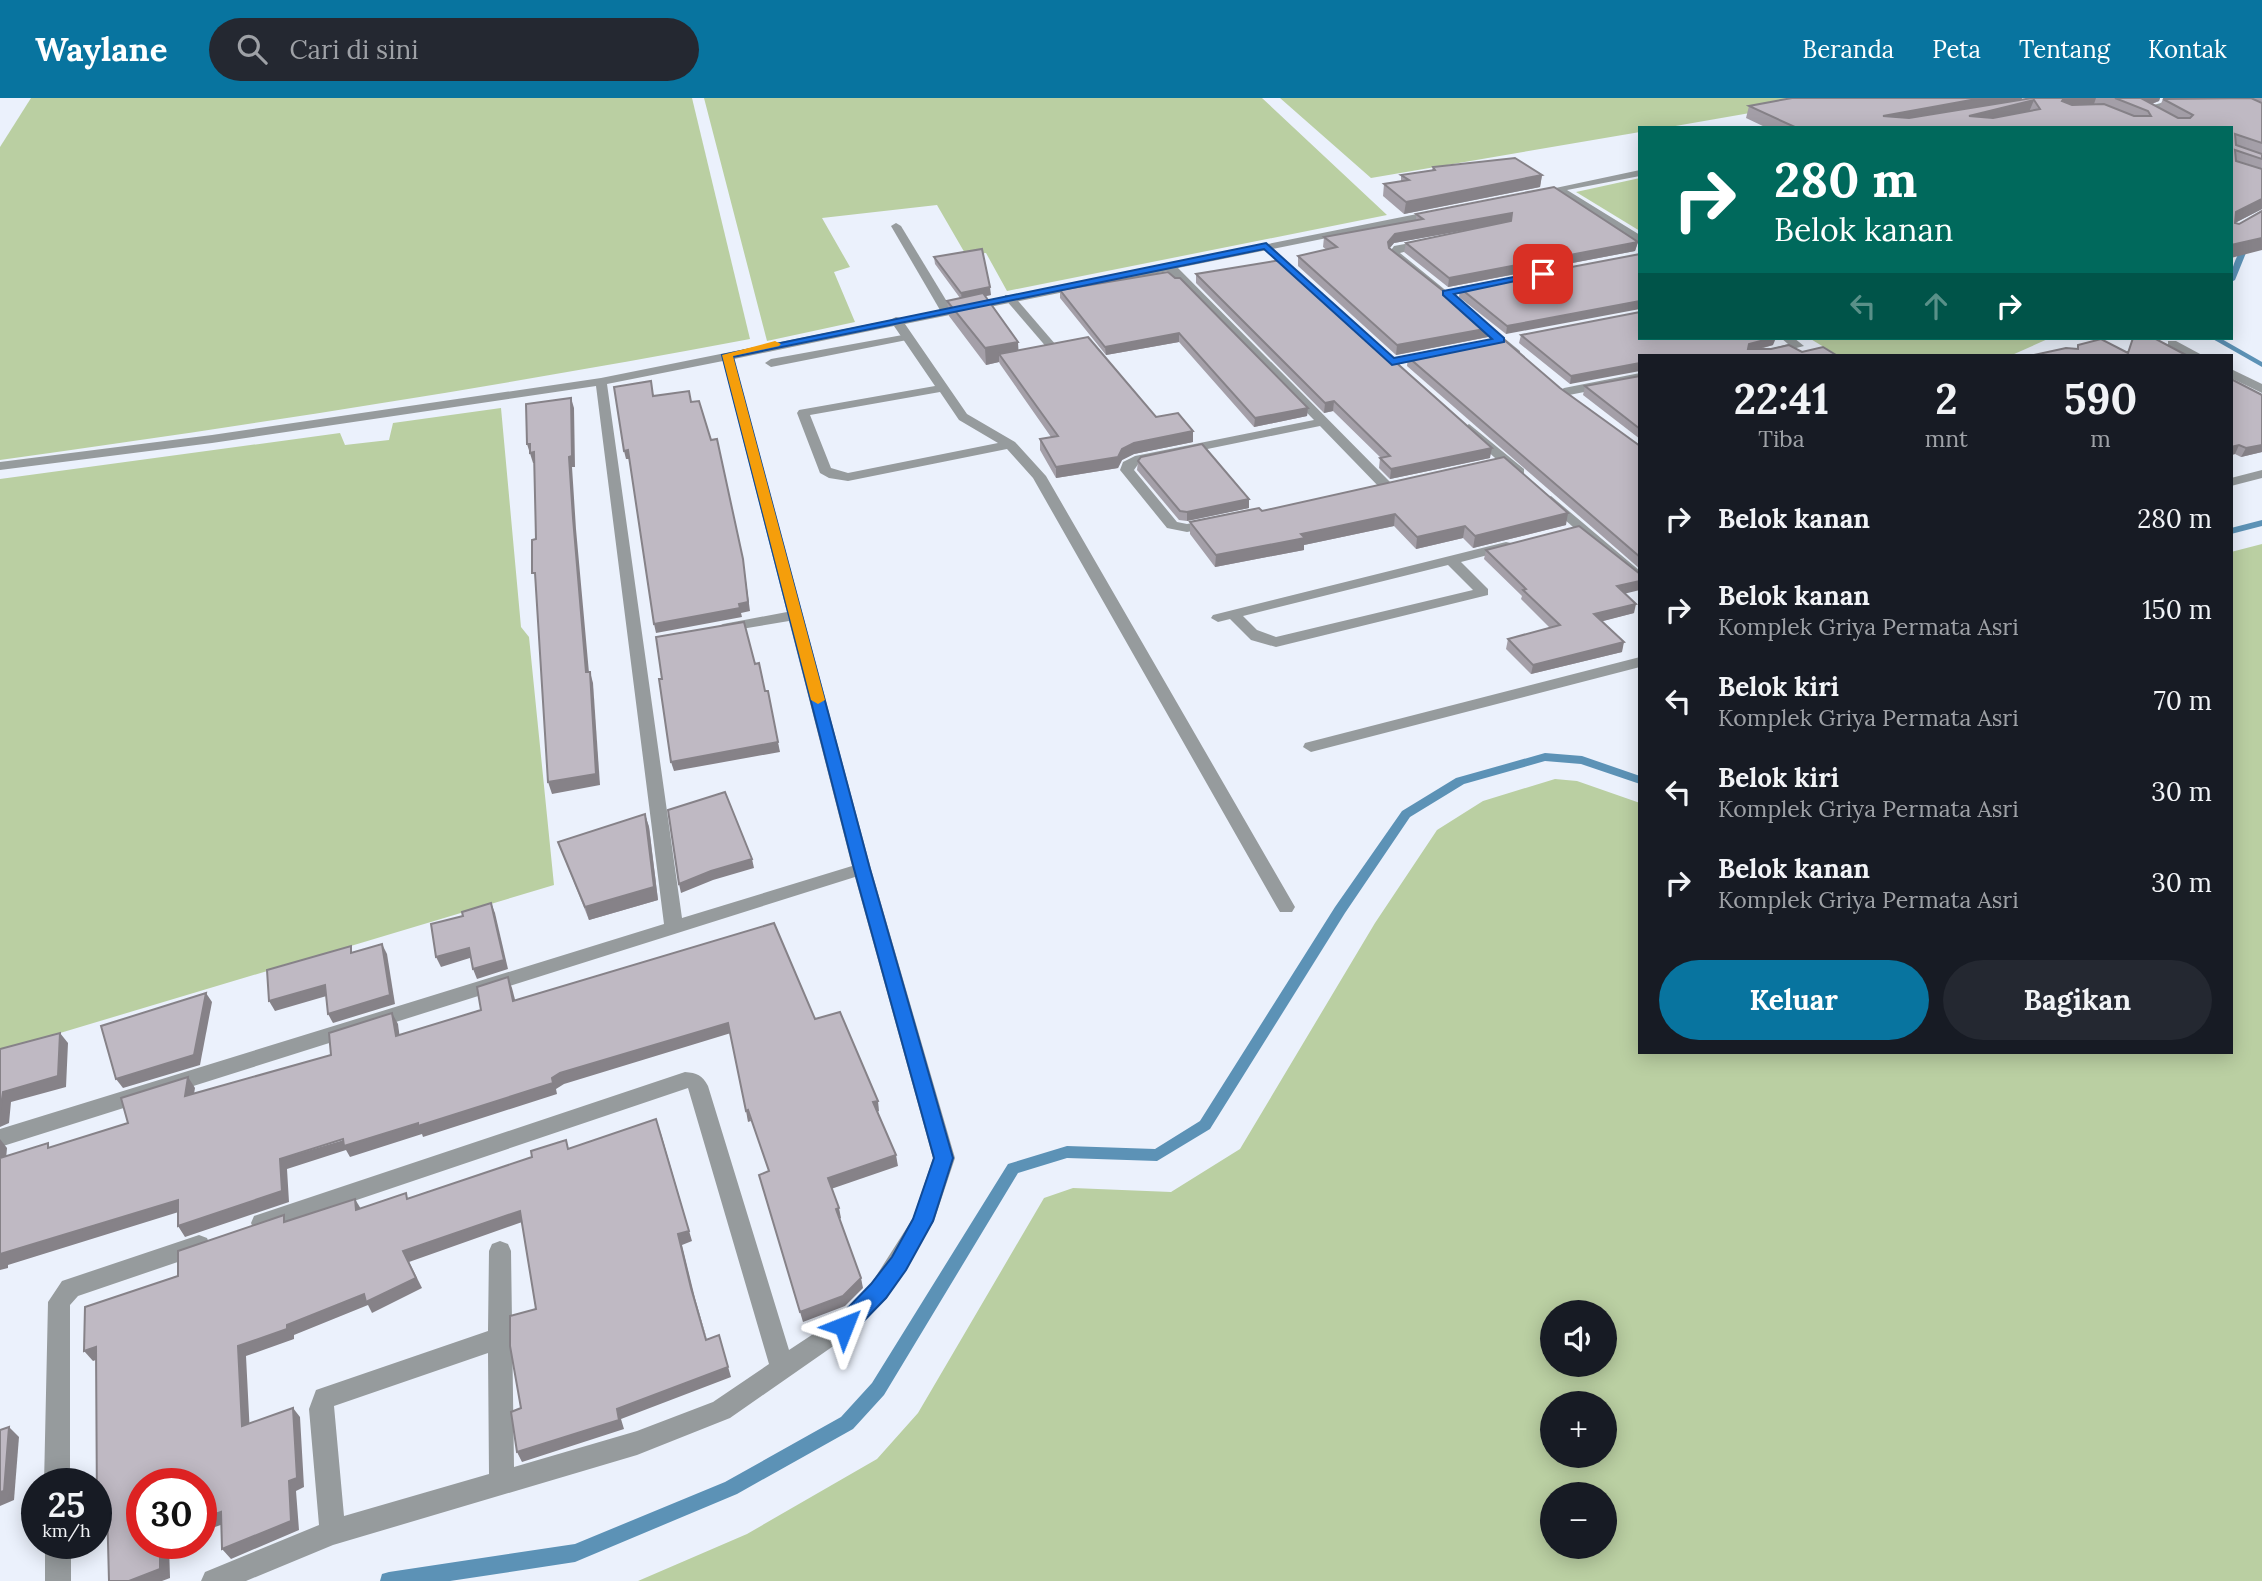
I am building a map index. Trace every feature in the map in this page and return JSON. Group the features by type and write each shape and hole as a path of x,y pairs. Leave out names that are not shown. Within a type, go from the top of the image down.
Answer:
{"street":[{"path":"2157,117 2143,109 2192,98"},
{"path":"1518,197 1638,173"},
{"path":"1559,189 1638,239"},
{"path":"0,466 212,439 601,382 1009,297 1449,210"},
{"path":"896,226 946,310"},
{"path":"1438,240 1398,248 1394,253 1507,339 1521,357"},
{"path":"1266,246 1277,256"},
{"path":"1171,267 1387,487"},
{"path":"1447,293 1460,290"},
{"path":"1009,297 1052,347"},
{"path":"896,320 963,417 1010,445 1039,476 1286,907"},
{"path":"771,363 908,337"},
{"path":"1487,343 1507,339"},
{"path":"1758,354 1798,346 1790,340"},
{"path":"2172,343 2194,354"},
{"path":"1392,362 1446,351"},
{"path":"214,1581 333,1532 637,1443 709,1415 783,1370 844,1326 879,1291 923,1221 944,1158 862,869 727,355"},
{"path":"2233,374 2262,389"},
{"path":"1564,392 1638,377"},
{"path":"601,382 644,642 674,926"},
{"path":"1553,383 1574,400"},
{"path":"943,388 803,413 825,470 834,475 848,477 1010,445"},
{"path":"1455,416 1500,462 1526,477"},
{"path":"1227,520 1187,528 1172,525 1127,470 1128,465 1135,460 1323,422"},
{"path":"2233,481 2262,474"},
{"path":"1545,494 1575,529 1638,577"},
{"path":"1217,618 1516,544"},
{"path":"1234,614 1253,636 1262,641 1276,642 1483,592 1451,560"},
{"path":"704,631 796,615"},
{"path":"1311,747 1638,663"},
{"path":"0,1139 862,869"},
{"path":"240,1231 685,1080 694,1081 698,1086 783,1370"},
{"path":"57,1468 59,1302 69,1288 214,1240"},
{"path":"500,1251 502,1481"},
{"path":"333,1532 321,1409 325,1398 500,1338"},
{"path":"58,1559 58,1581"}],"green space":[{"path":"31,98 692,98 750,339 376,404 0,460 0,147"},
{"path":"704,98 1262,98 1387,215 1007,291 986,253 966,255 937,205 822,218 850,267 834,272 855,322 767,341"},
{"path":"1280,98 1836,98 1675,126 1638,126 1638,132 1371,178"},
{"path":"1638,178 1638,230 1576,192"},
{"path":"1812,340 2046,340 2014,354 1835,354"},
{"path":"501,408 521,627 529,637 554,885 0,1051 0,479 340,433 345,445 389,440 393,423"},
{"path":"2262,544 2262,1581 638,1581 747,1534 877,1459 918,1413 1044,1198 1073,1188 1171,1192 1240,1149 1375,923 1437,830 1483,801 1555,779 1577,781 1638,802 1638,1054 2233,1054 2233,551"}],"building":[{"path":"1792,98 1982,98 1883,116 1909,118 2032,98 2064,98 2062,101 2072,105 2104,104 2134,116 2151,116 2148,111 2115,98 2141,98 2178,118 2190,118 2193,115 2163,99 2251,98 2262,103 2262,143 2235,134 2236,145 2262,154 2262,159 2235,150 2236,161 2262,169 2262,199 2236,212 2235,223 2239,224 2262,211 2262,238 2233,245 2233,126 1793,126 1749,106","holes":["2034,100 2040,109 1993,118 1969,116"]},
{"path":"1515,158 1542,175 1406,202 1384,184 1409,180 1401,175 1435,170 1433,167"},
{"path":"1554,187 1638,242 1449,278 1406,243 1511,221 1512,213 1395,234 1388,242 1389,248 1490,328 1397,345 1298,256 1337,247 1324,237 1423,219 1416,214"},
{"path":"982,249 990,287 961,293 934,257"},
{"path":"1638,254 1638,301 1507,326 1460,288"},
{"path":"1281,260 1492,448 1391,469 1380,458 1390,456 1334,401 1325,403 1196,274"},
{"path":"1168,272 1175,278 1180,278 1308,408 1255,418 1179,333 1105,347 1060,290"},
{"path":"983,293 1018,342 985,348 947,301"},
{"path":"1638,312 1638,340 1764,340 1749,344 1748,349 1771,349 1789,345 1802,352 1823,347 1834,354 1638,354 1638,363 1571,376 1521,335"},
{"path":"1088,337 1156,417 1178,413 1193,431 1134,443 1122,449 1118,457 1056,467 1040,439 1058,436 999,354"},
{"path":"1502,338 1560,388 1638,445 1638,555 1408,357"},
{"path":"2097,340 2103,340 2128,353 2132,340 2158,340 2184,354 2039,354 2066,348 2078,349 2078,345"},
{"path":"1638,376 1638,427 1585,386"},
{"path":"2233,380 2262,395 2262,445 2246,448 2239,445 2233,446"},
{"path":"651,381 653,396 689,391 691,402 699,401 711,440 717,439 743,559 748,602 739,604 740,608 654,624 628,450 624,451 614,387"},
{"path":"571,398 572,456 569,457 573,518 586,672 590,672 596,774 548,782 535,573 532,573 532,540 536,539 534,452 530,453 530,444 527,444 526,404"},
{"path":"1202,444 1249,499 1187,512 1180,511 1138,461 1141,457"},
{"path":"1504,457 1568,513 1475,536 1465,526 1417,537 1395,514 1301,534 1305,538 1216,555 1190,522 1259,508 1262,511"},
{"path":"1579,526 1638,572 1638,581 1617,586 1636,604 1594,614 1624,642 1533,665 1508,639 1560,625 1486,550"},
{"path":"744,622 755,664 759,663 765,691 768,691 778,742 671,762 656,637"},
{"path":"725,792 752,859 679,884 668,810"},
{"path":"645,814 654,887 585,907 558,842"},
{"path":"491,903 504,960 473,969 469,948 436,957 431,924 463,916 462,912"},
{"path":"774,923 815,1019 840,1012 878,1101 873,1102 896,1155 828,1178 839,1208 836,1209 861,1278 843,1296 800,1312 759,1175 769,1171 748,1110 746,1111 728,1023 560,1073 552,1078 553,1083 418,1126 418,1123 344,1146 343,1139 280,1159 282,1191 178,1226 178,1200 0,1254 0,1158 48,1143 48,1148 128,1123 121,1098 188,1077 185,1096 331,1055 329,1033 392,1013 396,1036 481,1010 477,987 508,977 513,1001"},
{"path":"382,944 390,995 328,1014 325,985 269,1001 267,970 351,946 351,953"},
{"path":"206,993 194,1055 116,1079 101,1026"},
{"path":"60,1033 58,1076 3,1092 0,1113 0,1049"},
{"path":"656,1119 689,1231 678,1234 706,1340 719,1335 728,1367 617,1409 619,1420 517,1452 511,1412 521,1408 510,1346 510,1316 536,1309 520,1211 403,1251 416,1278 366,1302 364,1294 287,1325 287,1329 238,1346 242,1426 293,1408 297,1478 289,1481 291,1521 222,1549 221,1512 217,1513 217,1468 126,1468 126,1559 160,1559 160,1569 129,1581 109,1581 108,1559 112,1559 112,1468 97,1468 96,1347 84,1351 85,1307 178,1276 178,1251 284,1215 284,1222 355,1199 356,1210 406,1193 407,1199 532,1157 531,1151 566,1140 568,1149"},
{"path":"9,1427 4,1491 0,1492 0,1430"}],"waterway":[{"path":"2233,275 2245,247 2262,230"},
{"path":"2218,340 2262,365"},
{"path":"2233,530 2262,523"},
{"path":"389,1581 575,1553 731,1488 847,1423 878,1389 1013,1168 1067,1152 1157,1155 1205,1125 1340,910 1406,814 1460,781 1545,757 1582,760 1638,779"}],"slow traffic":[{"path":"775,344 727,355 818,700"}],"route":[{"path":"844,1326 879,1291 899,1264 923,1221 944,1158 862,869 727,355 1266,246 1392,362 1500,340 1447,293 1543,274"}]}
